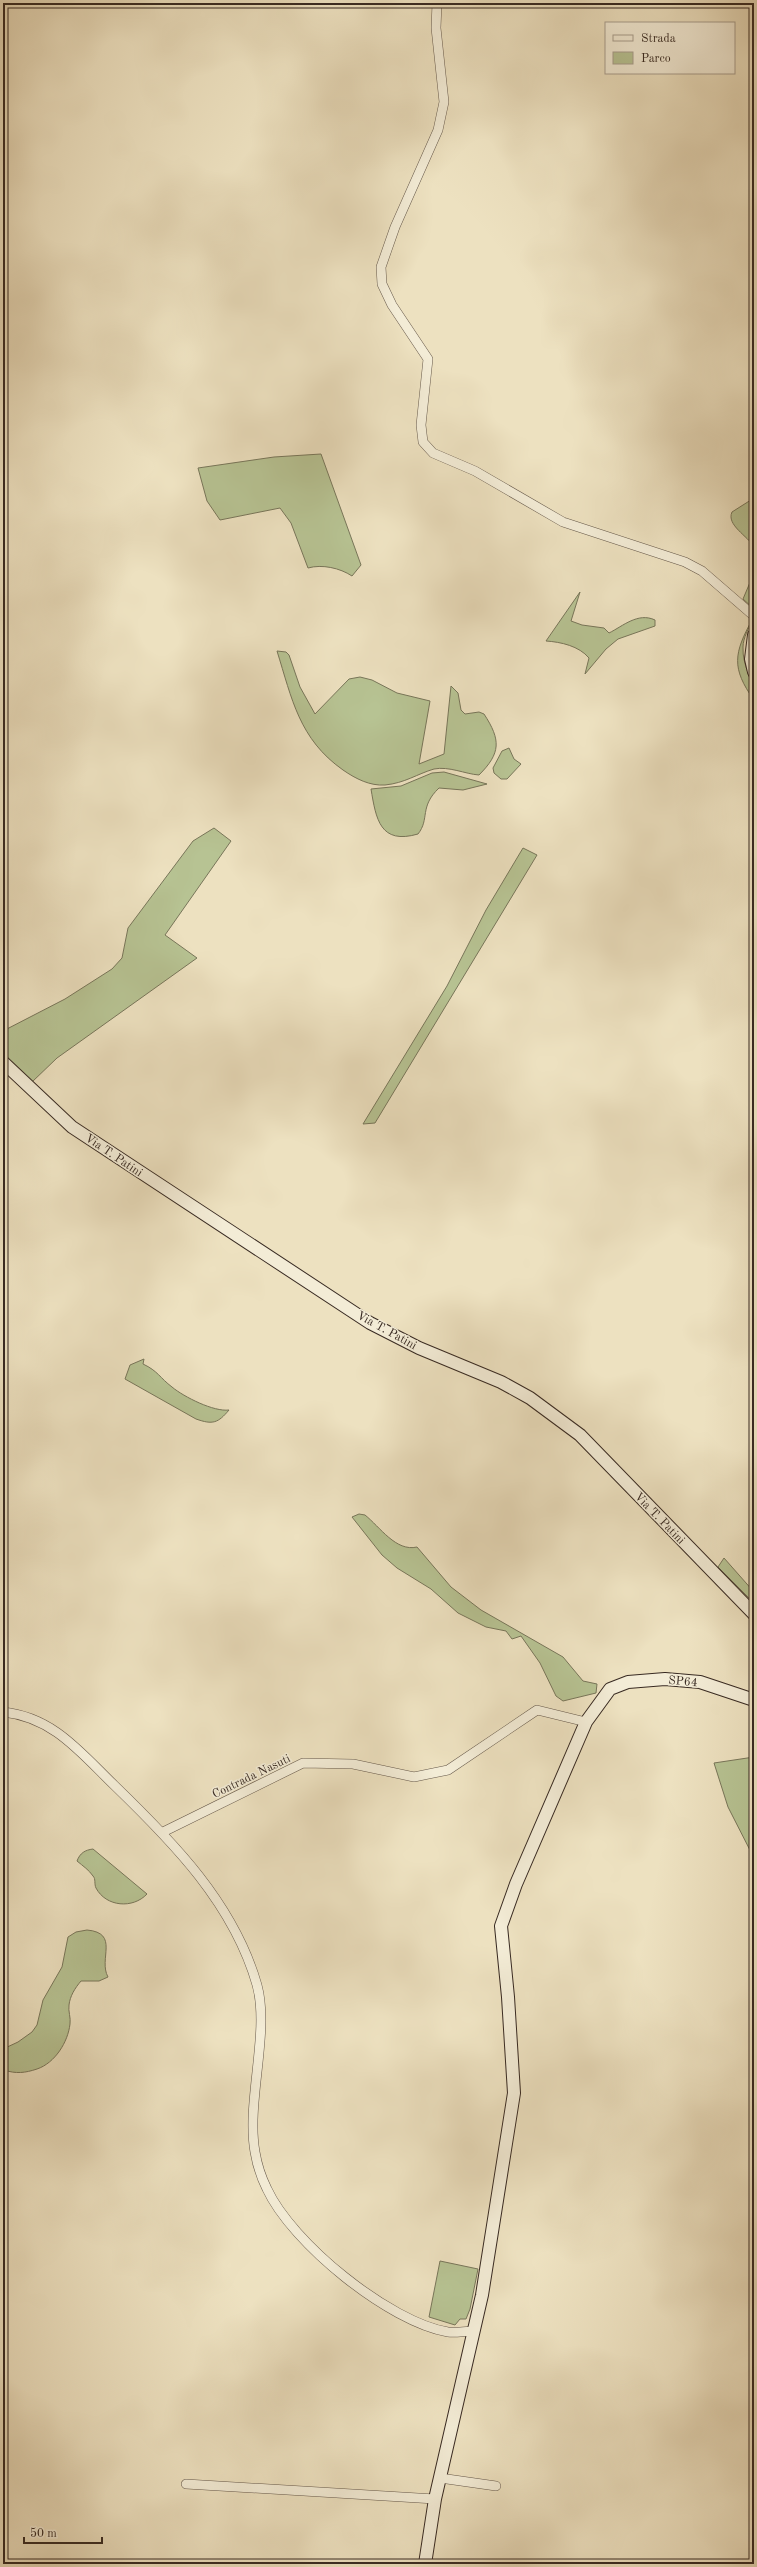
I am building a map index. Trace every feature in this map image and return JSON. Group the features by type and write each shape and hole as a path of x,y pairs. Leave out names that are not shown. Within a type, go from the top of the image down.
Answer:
{"street":[{"path":"437,3 436,28 444,102 439,123 381,267 382,284 392,305 428,359 421,425 423,442 433,453 475,472 563,522 685,562 702,570 754,616"},
{"path":"754,635 751,659 754,672"},
{"name":"Via T. Patini","path":"3,1062 72,1127 357,1314 419,1348 501,1382 530,1398 580,1435 754,1614"},
{"name":"SP64","path":"425,2564 435,2499 482,2295 514,2093 508,1997 501,1926 586,1722 610,1689 628,1682 665,1679 700,1682 754,1700"},
{"name":"Contrada Nasuti","path":"163,1832 304,1763 353,1764 414,1777 448,1770 537,1710 586,1722"},
{"path":"3,1712 30,1716 46,1724 65,1738 163,1832 220,1903 248,1959 258,1988 260,2023 255,2093 255,2152 267,2190 292,2225 342,2276 381,2303 425,2326 450,2332 474,2331"},
{"path":"440,2478 496,2486"},
{"path":"186,2484 435,2499"}],"green space":[{"path":"321,454 361,565 352,576 331,568 319,566 308,568 291,523 280,508 220,520 207,501 198,468 274,457"},
{"path":"754,498 754,547 738,530 731,517 732,512"},
{"path":"754,573 754,609 743,599"},
{"path":"580,592 571,621 582,625 604,628 609,633 631,621 643,618 655,620 655,626 618,639 606,649 585,674 589,658 585,654 569,645 546,641"},
{"path":"752,620 743,644 743,654 752,686 754,700 741,679 738,660 741,642"},
{"path":"277,651 286,652 289,655 300,687 315,714 349,679 360,677 372,680 397,693 430,701 419,764 444,754 451,686 458,693 461,710 465,714 479,712 484,714 490,723 496,739 495,753 479,775 440,768 399,782 385,785 369,783 358,779 343,770 328,758 316,745 307,731 293,702"},
{"path":"509,748 514,759 521,764 507,779 501,779 494,773 493,768 502,751"},
{"path":"444,772 487,784 463,790 439,788 429,801 424,823 418,834 395,836 388,833 382,827 375,810 371,789 401,786 432,773"},
{"path":"214,828 231,841 165,935 197,958 57,1058 32,1082 3,1055 3,1031 65,999 112,969 122,958 128,928 193,841"},
{"path":"523,848 537,855 375,1123 363,1124 447,986 486,910"},
{"path":"144,1359 143,1364 156,1372 177,1391 199,1403 215,1409 229,1410 222,1418 215,1422 202,1421 125,1379 130,1365"},
{"path":"359,1514 365,1515 389,1537 402,1546 409,1548 417,1547 451,1587 481,1610 563,1657 583,1681 597,1684 596,1693 563,1701 556,1696 540,1663 521,1636 512,1639 506,1631 486,1627 458,1613 431,1589 397,1568 382,1555 352,1517"},
{"path":"724,1558 754,1592 754,1603 718,1567"},
{"path":"754,1757 754,1858 728,1807 714,1763"},
{"path":"93,1849 147,1894 135,1902 120,1904 106,1899 100,1894 96,1888 94,1877 77,1861 83,1852"},
{"path":"87,1930 97,1932 103,1936 106,1941 105,1962 108,1977 99,1981 81,1981 77,1986 72,1995 69,2007 70,2022 67,2038 55,2057 44,2066 37,2069 24,2072 4,2070 3,2049 18,2042 32,2032 37,2025 43,2000 62,1967 68,1937 76,1932"},
{"path":"440,2261 478,2269 470,2309 466,2319 460,2319 455,2325 429,2317"},
{"path":"3,2479 7,2483 5,2508 3,2511"}]}
